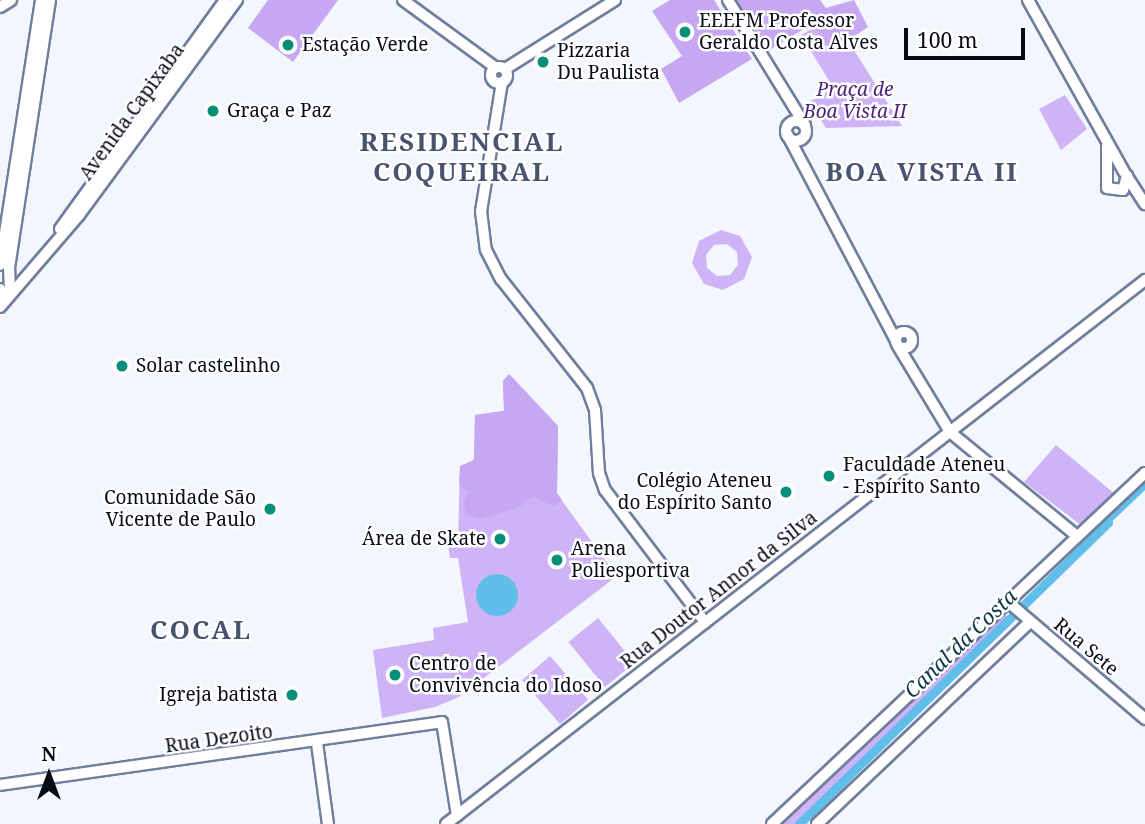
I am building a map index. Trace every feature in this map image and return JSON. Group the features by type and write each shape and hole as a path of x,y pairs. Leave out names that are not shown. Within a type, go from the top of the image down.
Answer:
{"street":[{"path":"0,7 11,0"},
{"path":"0,265 41,0"},
{"path":"3,297 50,0"},
{"name":"Avenida Capixaba","path":"53,242 76,201 225,0"},
{"name":"Avenida Capixaba","path":"3,297 79,215 237,0"},
{"path":"403,0 500,68"},
{"path":"615,0 500,68 491,77 502,82 481,211 489,260 582,380 595,410 598,473 605,490 705,622"},
{"path":"728,0 805,125 806,133 800,140 798,161"},
{"path":"1028,0 1125,174 1145,204"},
{"path":"788,96 787,130 798,161 901,344 907,362 950,432 1077,536"},
{"path":"787,130 796,121 805,125"},
{"path":"787,130 800,140"},
{"path":"1105,138 1107,188 1122,190 1145,204"},
{"path":"1106,175 1114,169 1125,174"},
{"path":"1122,190 1125,174"},
{"name":"Rua Doutor Annor da Silva","path":"446,824 1145,280"},
{"path":"888,321 904,332 901,344"},
{"path":"772,824 1010,604 1077,536 1145,473"},
{"name":"Rua Sete","path":"1010,604 1145,719"},
{"path":"817,824 1026,619"},
{"name":"Rua Dezoito","path":"0,785 317,743 442,722 457,816"},
{"path":"317,743 328,824"}],"green space":[{"name":"Praça de Boa Vista II","path":"833,17 902,126 826,128 809,102 833,87 801,35"},
{"path":"1065,95 1087,129 1061,150 1039,109"},
{"path":"721,230 740,236 752,257 744,279 723,290 704,284 692,263 699,241","holes":["727,244 737,252 738,265 730,275 717,276 707,268 706,255 714,245"]},
{"path":"509,374 558,426 557,494 617,576 459,697 435,707 382,718 373,650 434,640 433,628 468,622 458,558 450,558 448,544 458,543 460,466 474,460 475,415 504,411 503,381"},
{"path":"1056,445 1115,494 1081,525 1024,482"},
{"path":"1002,612 1012,623 800,824 783,824"},
{"path":"598,618 635,663 605,687 568,642"},
{"path":"550,656 588,700 560,724 522,680"}],"shaded area":[{"name":"Estação Verde","path":"268,0 338,0 293,62 248,28"},
{"name":"EEEFM Professor Geraldo Costa Alves","path":"670,0 714,0 752,59 679,103 661,69 682,56 652,11"},
{"path":"732,0 820,0 826,8 854,0 868,27 832,51 812,24 766,52"},
{"path":"509,374 558,426 557,493 562,500 554,507 534,496 518,508 479,519 467,515 463,504 468,492 459,484 460,466 474,460 475,415 504,411 503,381"}],"water":[{"path":"1145,482 1145,490 1101,532 1098,528"},
{"path":"497,574 512,580 518,595 512,610 497,616 482,610 476,595 482,580"}],"waterway":[{"name":"Canal da Costa","path":"799,824 1108,522"}],"place":[{"name":"EEEFM Professor Geraldo Costa Alves","path":"685,32"},
{"name":"Estação Verde","path":"288,45"},
{"name":"Pizzaria Du Paulista","path":"543,62"},
{"name":"Graça e Paz","path":"213,111"},
{"name":"Solar castelinho","path":"122,366"},
{"name":"Faculdade Ateneu - Espírito Santo","path":"829,476"},
{"name":"Colégio Ateneu do Espírito Santo","path":"786,492"},
{"name":"Comunidade São Vicente de Paulo","path":"270,509"},
{"name":"Área de Skate","path":"500,539"},
{"name":"Arena Poliesportiva","path":"557,560"},
{"name":"Centro de Convivência do Idoso","path":"395,675"},
{"name":"Igreja batista","path":"292,695"}],"district":[{"name":"RESIDENCIAL COQUEIRAL","path":"462,157"},
{"name":"BOA VISTA II","path":"922,172"},
{"name":"COCAL","path":"201,630"}]}
